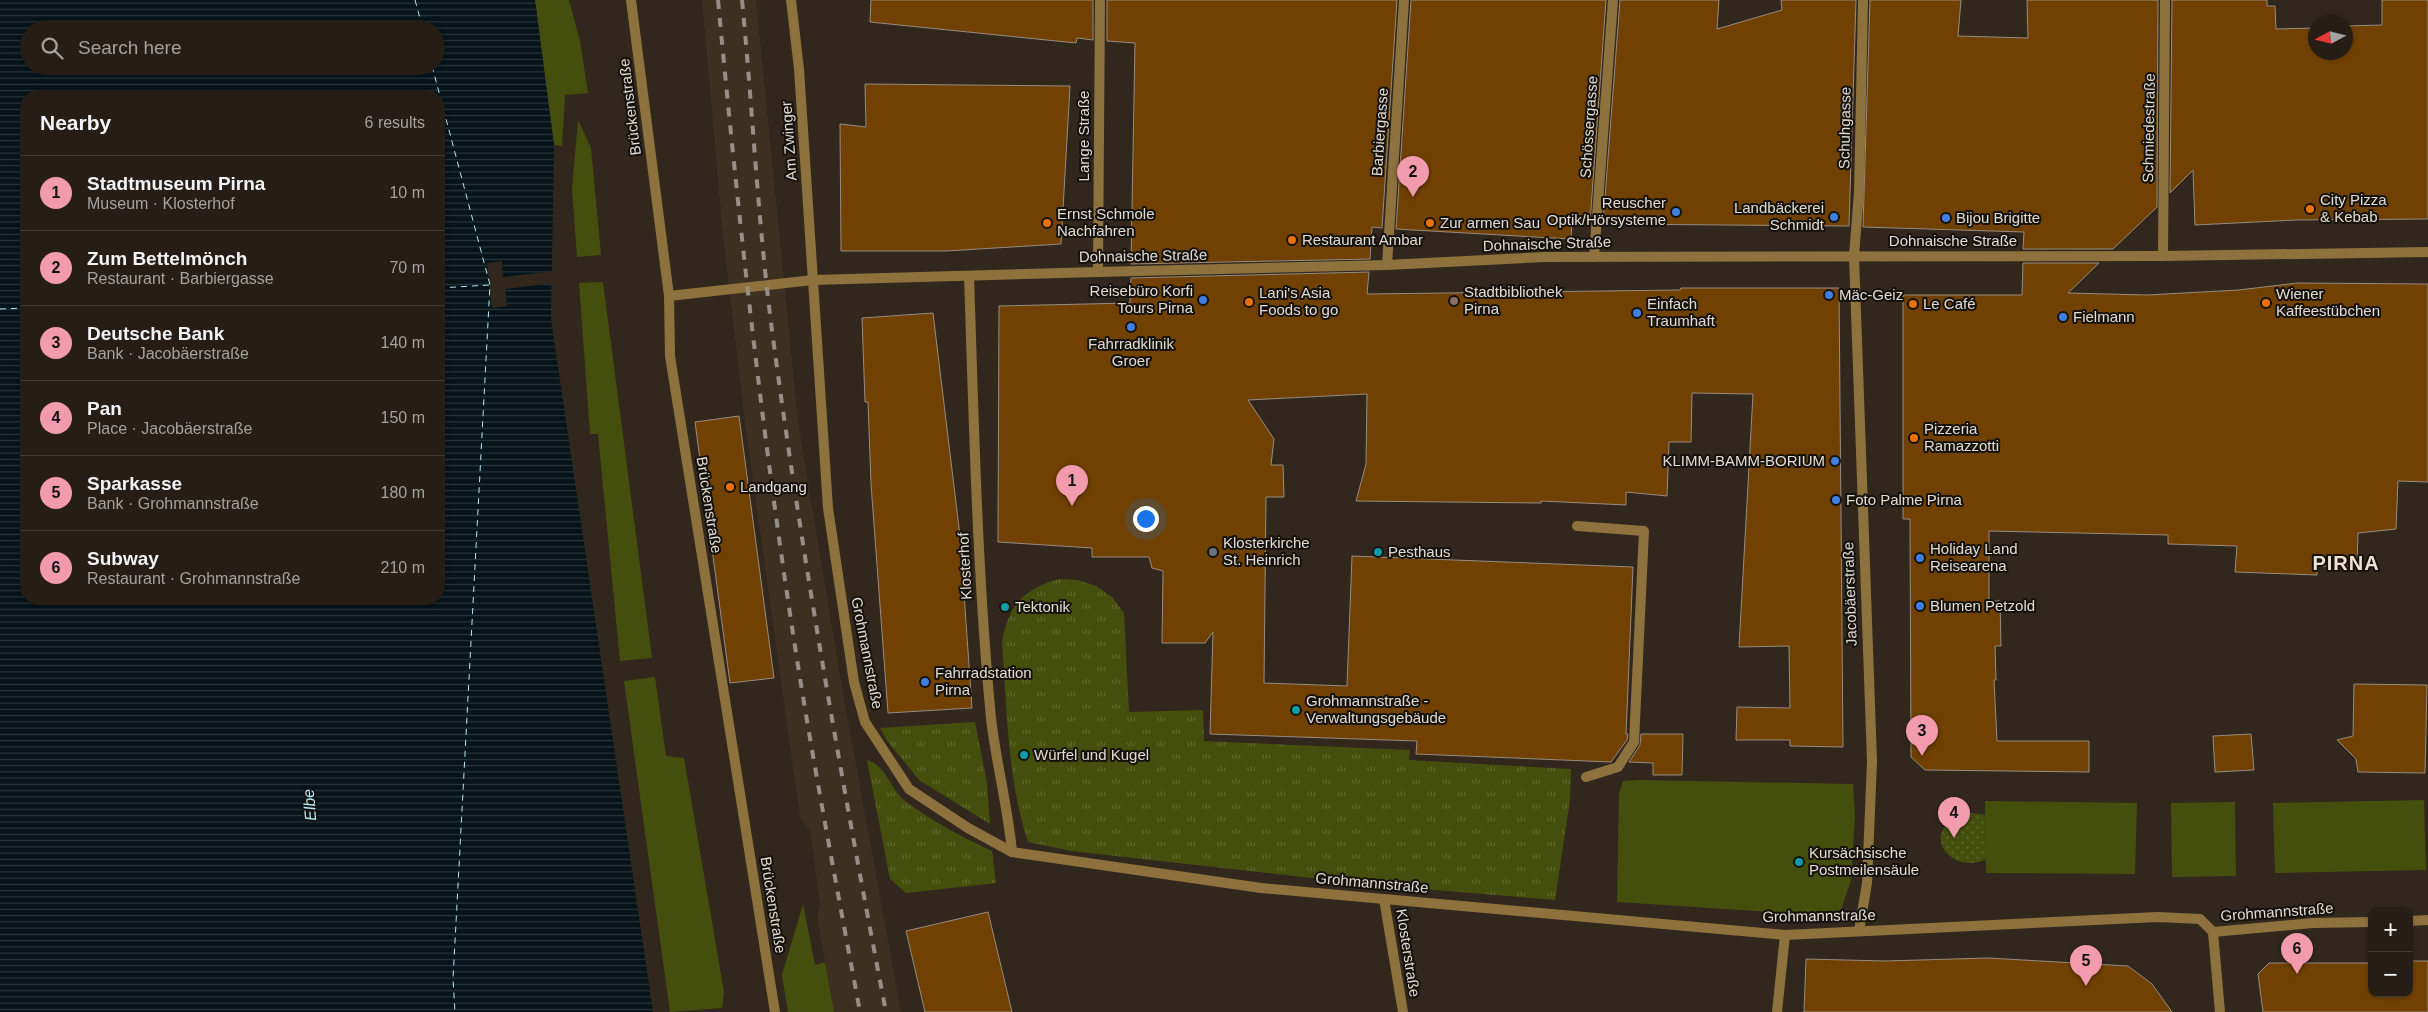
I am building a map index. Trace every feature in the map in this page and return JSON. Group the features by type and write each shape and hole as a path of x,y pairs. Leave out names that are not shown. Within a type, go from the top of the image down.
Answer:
{"street":[{"name":"Brückenstraße","path":"631,0 669,296 670,356 775,1012"},
{"name":"Am Zwinger","path":"791,0 799,70 813,280"},
{"name":"Lange Straße","path":"1098,272 1100,0"},
{"name":"Barbiergasse","path":"1387,265 1404,0"},
{"name":"Schössergasse","path":"1594,257 1613,0"},
{"name":"Schuhgasse","path":"1854,256 1859,192 1863,0"},
{"name":"Schmiedestraße","path":"2163,256 2165,0"},
{"name":"Dohnaische Straße","path":"669,296 813,280 1387,265 1594,257 2163,256 2428,252"},
{"name":"Jacobäerstraße","path":"1854,256 1872,760 1867,882 1859,931"},
{"name":"Klosterhof","path":"969,276 978,561 991,720 1008,815 1012,852"},
{"name":"Grohmannstraße","path":"813,280 828,508 854,682 865,722 909,789 968,828 1012,852 1176,878 1261,888 1784,935 2158,917 2200,919 2213,932 2313,923 2368,922"},
{"path":"1577,526 1644,531 1634,742 1618,767 1586,777"},
{"name":"Klosterstraße","path":"1384,899 1403,1012"},
{"path":"2413,921 2428,920"},
{"path":"2213,932 2220,1012"},
{"path":"1777,1012 1784,935"}],"shaded area":[{"path":"702,0 756,0 798,421 844,699 901,1012 834,1012 817,917 820,904 810,831 800,817 746,430 723,236"}],"green space":[{"path":"535,0 569,0 580,41 588,93 565,95 562,146 554,145"},
{"path":"578,120 591,148 601,255 577,257 572,189"},
{"path":"603,282 652,658 620,661 598,434 590,434 579,283"},
{"path":"1059,579 1078,580 1096,586 1112,597 1124,613 1129,712 1203,710 1204,741 1410,750 1409,760 1571,769 1570,800 1555,900 1374,885 1071,851 1028,842 1021,818 1012,768 1002,642 1008,618 1019,601 1036,588"},
{"path":"655,677 666,756 684,758 724,992 722,1008 670,1012 624,681"},
{"path":"975,722 987,783 990,824 919,780 888,742 880,728"},
{"path":"867,760 874,763 884,772 905,801 947,828 992,851 996,883 906,893 890,879"},
{"path":"1623,781 1853,784 1855,815 1851,880 1841,910 1804,914 1617,902 1619,794"},
{"path":"2424,800 2426,870 2275,873 2273,803"},
{"path":"1985,801 2137,803 2135,874 1986,873"},
{"path":"2235,802 2236,876 2172,877 2171,803"},
{"path":"1966,812 1985,815 1986,859 1974,863 1962,862 1951,857 1944,850 1941,841 1943,831 1951,821"},
{"path":"803,904 815,965 825,962 834,1012 788,1012 782,975"}],"water":[{"name":"Elbe","path":"0,0 535,0 554,145 551,319 653,1012 0,1012"}],"pier":[{"path":"502,261 503,277 554,271 554,283 505,289 507,306 492,308 487,263"}],"building":[{"path":"871,0 1093,0 1093,40 1077,38 1076,43 870,22"},
{"path":"1107,0 1397,0 1382,228 1372,227 1370,259 1131,264 1135,43 1107,41"},
{"path":"1411,0 1606,0 1590,223 1572,223 1571,239 1396,229"},
{"path":"1620,0 1719,0 1717,29 1782,10 1781,0 1856,0 1849,226 1603,224"},
{"path":"1870,0 1961,0 1958,36 2028,38 2027,0 2158,0 2157,207 2113,249 2023,249 2024,232 1863,227"},
{"path":"2172,0 2267,0 2267,6 2275,6 2276,29 2308,28 2308,60 2353,60 2353,26 2382,25 2382,0 2428,0 2428,219 2296,220 2195,225 2193,170 2170,193"},
{"path":"865,84 1070,86 1061,244 946,251 841,251 840,124 866,127"},
{"path":"2023,263 2099,263 2068,293 2147,295 2239,290 2297,283 2428,284 2428,482 2398,481 2396,529 2358,533 2357,567 2317,566 2317,575 2235,572 2237,546 2168,544 2168,535 1989,531 1989,601 2000,601 2001,646 1995,646 1996,680 1994,680 1997,741 2089,741 2089,772 1925,770 1911,757 1910,519 1903,519 1903,295 2022,295"},
{"path":"1369,272 1367,294 1680,290 1681,288 1839,288 1843,747 1790,746 1790,740 1736,740 1737,707 1790,708 1789,646 1739,647 1753,394 1692,393 1691,442 1669,442 1667,496 1626,492 1626,505 1541,501 1541,503 1356,501 1366,464 1367,394 1248,400 1274,439 1271,465 1283,465 1284,497 1266,497 1264,683 1347,686 1352,556 1633,567 1626,734 1628,734 1627,740 1611,762 1416,754 1417,741 1210,734 1213,632 1205,643 1162,643 1163,571 1152,568 1149,557 1092,557 1092,548 998,542 999,306 1130,303 1131,278"},
{"path":"933,313 960,536 972,708 888,713 871,484 868,402 865,402 862,318"},
{"path":"739,416 774,678 730,683 695,422"},
{"path":"2354,684 2427,685 2425,773 2358,772 2356,759 2337,740 2353,736"},
{"path":"1641,734 1683,734 1682,775 1653,775 1653,763 1629,762 1640,745"},
{"path":"2251,734 2254,770 2215,772 2213,736"},
{"path":"988,912 1012,1012 925,1012 906,931"},
{"path":"1988,958 2128,966 2152,984 2172,1012 1804,1012 1806,959 1885,961"},
{"path":"2413,961 2428,961 2428,1012 2263,1012 2258,974 2269,963 2368,963 2368,997 2413,997"}],"ferry route":[{"path":"415,0 421,20"},
{"path":"434,75 438,90"},
{"path":"445,115 490,285 453,979 455,1012"},
{"path":"445,288 490,285"},
{"path":"0,309 20,308"}],"railway":[{"path":"718,0 749,304 778,532 805,709 860,1012"},
{"path":"742,0 763,254 797,507 854,844 886,1012"}],"place":[{"name":"Zum Bettelmönch","path":"1413,197"},
{"name":"City Pizza & Kebab","path":"2310,209"},
{"name":"Reuscher Optik/Hörsysteme","path":"1676,212"},
{"name":"Landbäckerei Schmidt","path":"1834,217"},
{"name":"Bijou Brigitte","path":"1946,218"},
{"name":"Ernst Schmole Nachfahren","path":"1047,223"},
{"name":"Zur armen Sau","path":"1430,223"},
{"name":"Restaurant Ambar","path":"1292,240"},
{"name":"Mäc-Geiz","path":"1829,295"},
{"name":"Reisebüro Korfi Tours Pirna","path":"1203,300"},
{"name":"Stadtbibliothek Pirna","path":"1454,301"},
{"name":"Lani's Asia Foods to go","path":"1249,302"},
{"name":"Wiener Kaffeestübchen","path":"2266,303"},
{"name":"Le Café","path":"1913,304"},
{"name":"Einfach Traumhaft","path":"1637,313"},
{"name":"Fielmann","path":"2063,317"},
{"name":"Fahrradklinik Groer","path":"1131,327"},
{"name":"Pizzeria Ramazzotti","path":"1914,438"},
{"name":"KLIMM-BAMM-BORIUM","path":"1835,461"},
{"name":"Landgang","path":"730,487"},
{"name":"Foto Palme Pirna","path":"1836,500"},
{"name":"Stadtmuseum Pirna","path":"1072,506"},
{"name":"Klosterkirche St. Heinrich","path":"1213,552"},
{"name":"Pesthaus","path":"1378,552"},
{"name":"Holiday Land Reisearena","path":"1920,558"},
{"name":"Blumen Petzold","path":"1920,606"},
{"name":"Tektonik","path":"1005,607"},
{"name":"Fahrradstation Pirna","path":"925,682"},
{"name":"Grohmannstraße - Verwaltungsgebäude","path":"1296,710"},
{"name":"Würfel und Kugel","path":"1024,755"},
{"name":"Deutsche Bank","path":"1922,756"},
{"name":"Pan","path":"1954,838"},
{"name":"Kursächsische Postmeilensäule","path":"1799,862"},
{"name":"Subway","path":"2297,974"},
{"name":"Sparkasse","path":"2086,986"}],"district":[{"name":"PIRNA","path":"2346,563"}]}
